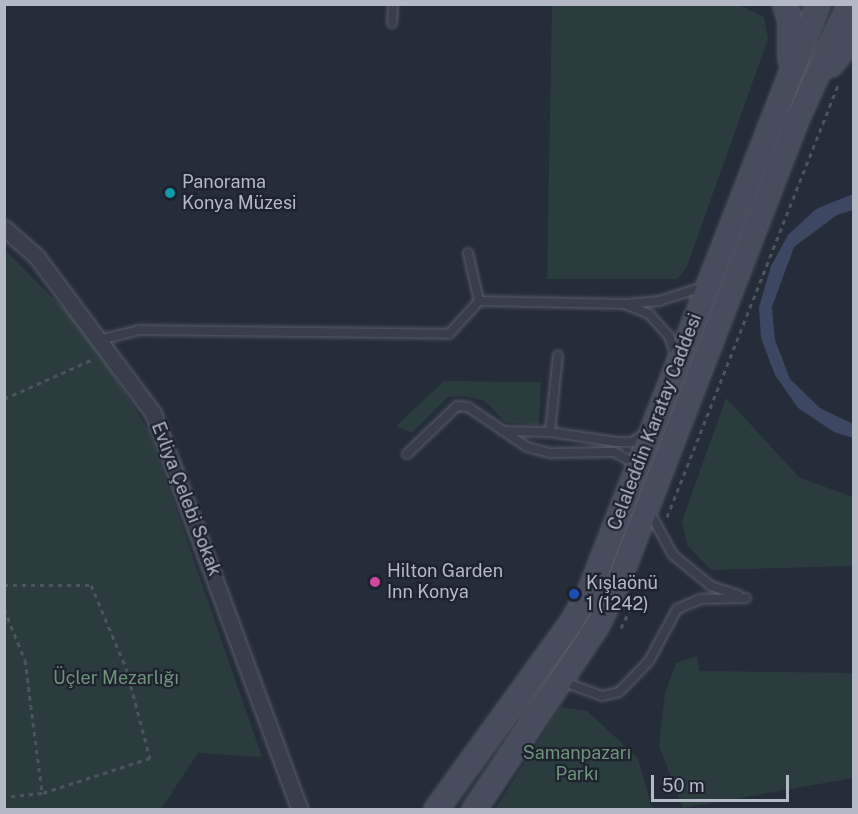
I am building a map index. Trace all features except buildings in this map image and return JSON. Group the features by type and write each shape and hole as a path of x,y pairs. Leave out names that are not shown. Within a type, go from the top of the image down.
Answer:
{"main road":[{"path":"785,4 790,22 790,70"},
{"name":"Celaleddin Karatay Caddesi","path":"436,810 572,622 589,593 790,70 818,4"},
{"name":"Celaleddin Karatay Caddesi","path":"474,810 561,680 615,590 798,117 850,4"},
{"path":"798,117 821,79 854,38"}],"street":[{"name":"Evliya Çelebi Sokak","path":"4,228 36,256 153,413 300,810"}],"lane":[{"path":"392,23 393,4"},
{"path":"468,253 479,301"},
{"path":"104,346 139,330 449,334 479,301 625,304 685,295 708,285"},
{"path":"625,304 649,314 669,336 678,362"},
{"path":"550,432 558,356"},
{"path":"407,454 457,406 468,407 498,431 527,447 550,453 614,452 639,466"},
{"path":"498,431 550,432 632,442 653,428"},
{"path":"561,680 602,696 619,692 650,661 677,609 700,599 746,598 711,586 673,555 647,507"}],"path":[{"path":"4,399 104,346"},
{"path":"4,585 91,585 126,668 150,758 42,794 4,797"},
{"path":"4,609 24,660 42,794"}],"green space":[{"path":"552,5 739,5 764,17 768,39 686,269 677,279 547,279"},
{"name":"Üçler Mezarlığı","path":"4,249 85,330 149,431 262,757 198,753 161,809 5,809"},
{"path":"444,381 541,382 539,425 505,422 485,401 463,396 448,397 412,433 396,426"},
{"path":"726,398 800,478 853,497 853,566 711,570 687,545 682,521"},
{"path":"697,656 699,671 853,673 853,778 683,808 659,746 665,693 676,663"},
{"name":"Samanpazarı Parkı","path":"560,707 587,711 638,758 652,809 495,809"}],"water":[{"path":"853,194 853,210 837,215 794,247 772,307 775,340 790,379 820,408 853,424 853,438 834,432 798,408 775,375 761,338 759,307 771,266 788,235 816,209"}],"place":[{"name":"Panorama Konya Müzesi","path":"170,193"},
{"name":"Hilton Garden Inn Konya","path":"375,582"},
{"name":"Kışlaönü 1 (1242)","path":"574,594"}]}
